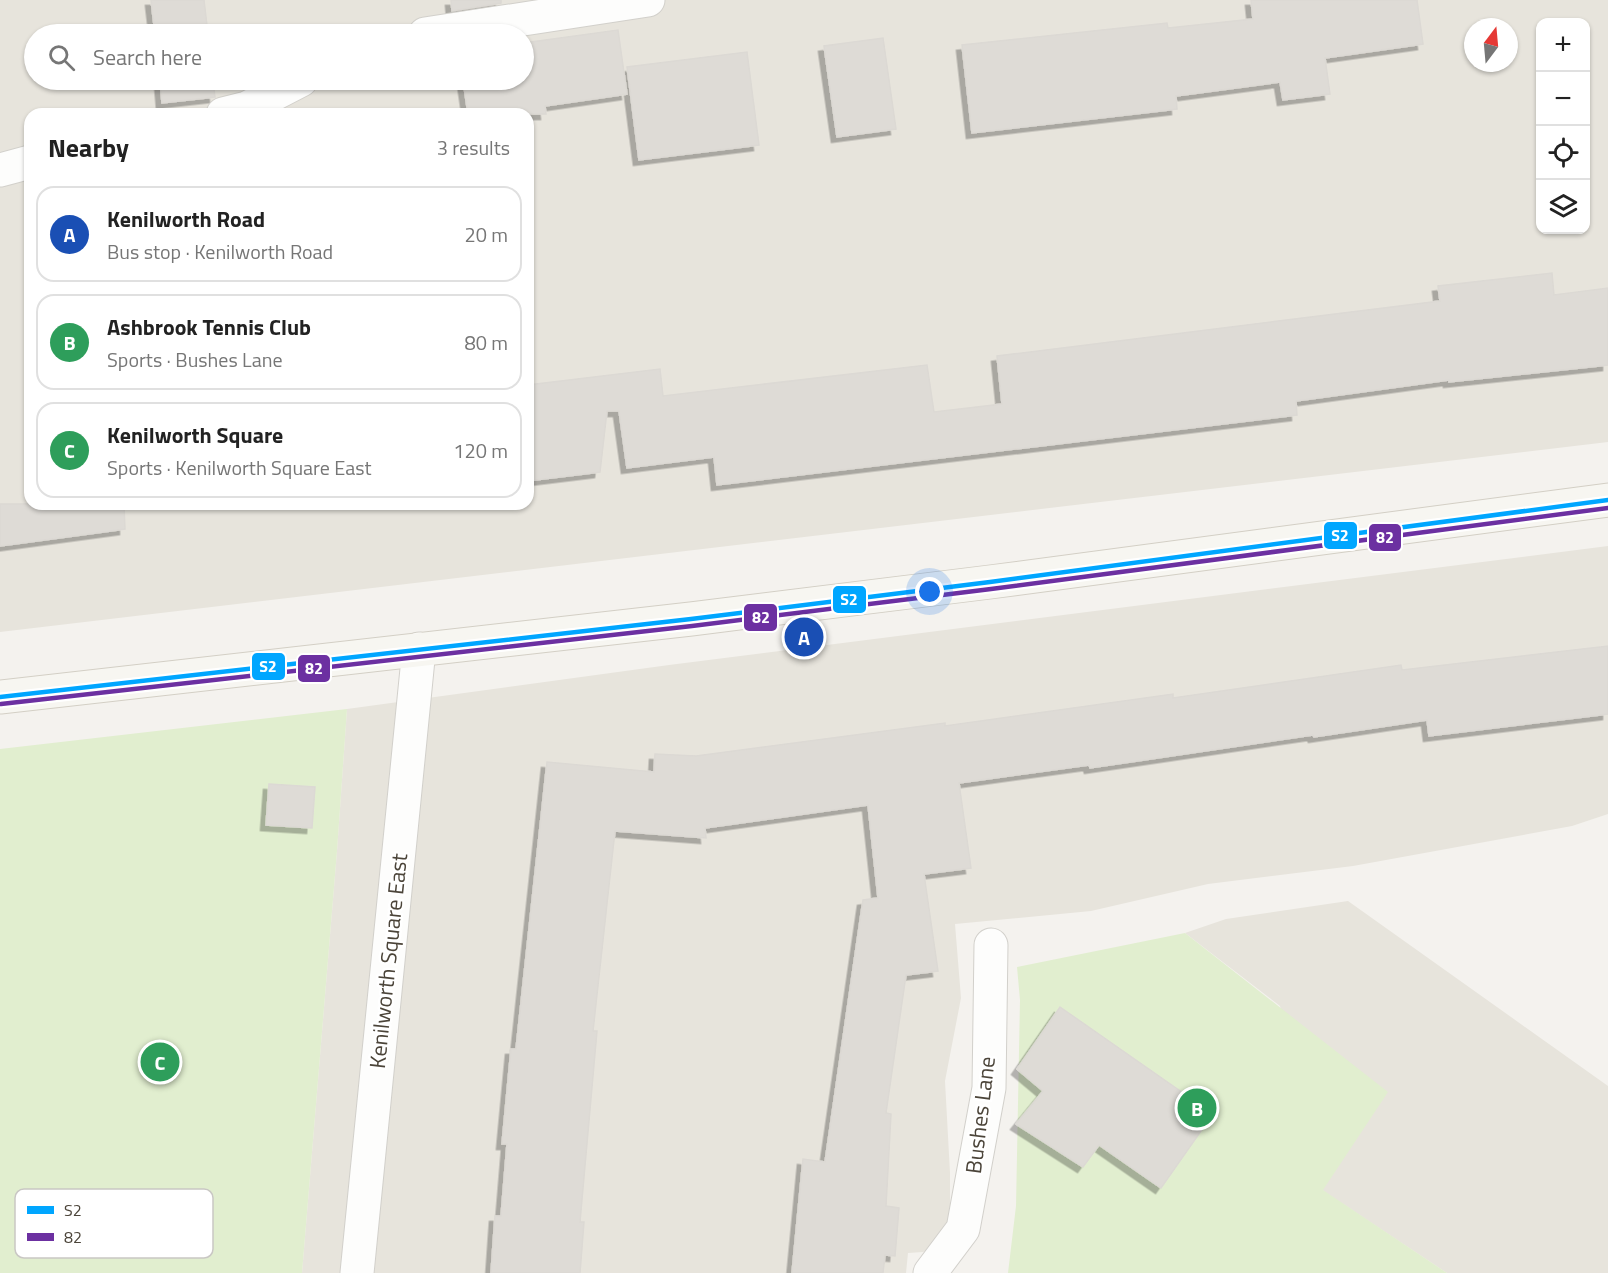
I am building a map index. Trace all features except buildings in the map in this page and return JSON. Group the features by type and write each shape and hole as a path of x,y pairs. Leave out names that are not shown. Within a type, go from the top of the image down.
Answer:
{"street":[{"path":"491,24 648,0"},
{"path":"246,108 281,90"},
{"path":"0,170 24,164"},
{"path":"0,697 691,619 1608,500"},
{"name":"Kenilworth Square East","path":"357,1273 419,649"},
{"name":"Bushes Lane","path":"930,1273 963,1229 989,1088 991,945"}],"shaded area":[{"path":"0,0 1608,0 1608,442 0,632"},
{"path":"1608,546 1608,814 1572,826 1353,866 1208,884 1091,911 955,924 961,998 945,1081 950,1173 947,1235 939,1245 923,1252 908,1253 906,1273 302,1273 347,709 669,665"},
{"path":"1348,901 1608,1086 1608,1273 1447,1273 1322,1190 1280,1006 1185,933 1226,919"}],"green space":[{"path":"347,709 302,1273 0,1273 0,749"},
{"path":"1185,933 1388,1092 1323,1190 1447,1273 1008,1273 1016,1206 1020,1000 1017,967"}],"transit line":[{"name":"S2","path":"0,697 691,619 1608,500"},
{"name":"82","path":"1,704 692,626 1608,508"}],"place":[{"name":"Kenilworth Road","path":"804,637"},
{"name":"Kenilworth Square","path":"160,1062"},
{"name":"Ashbrook Tennis Club","path":"1197,1108"}]}
